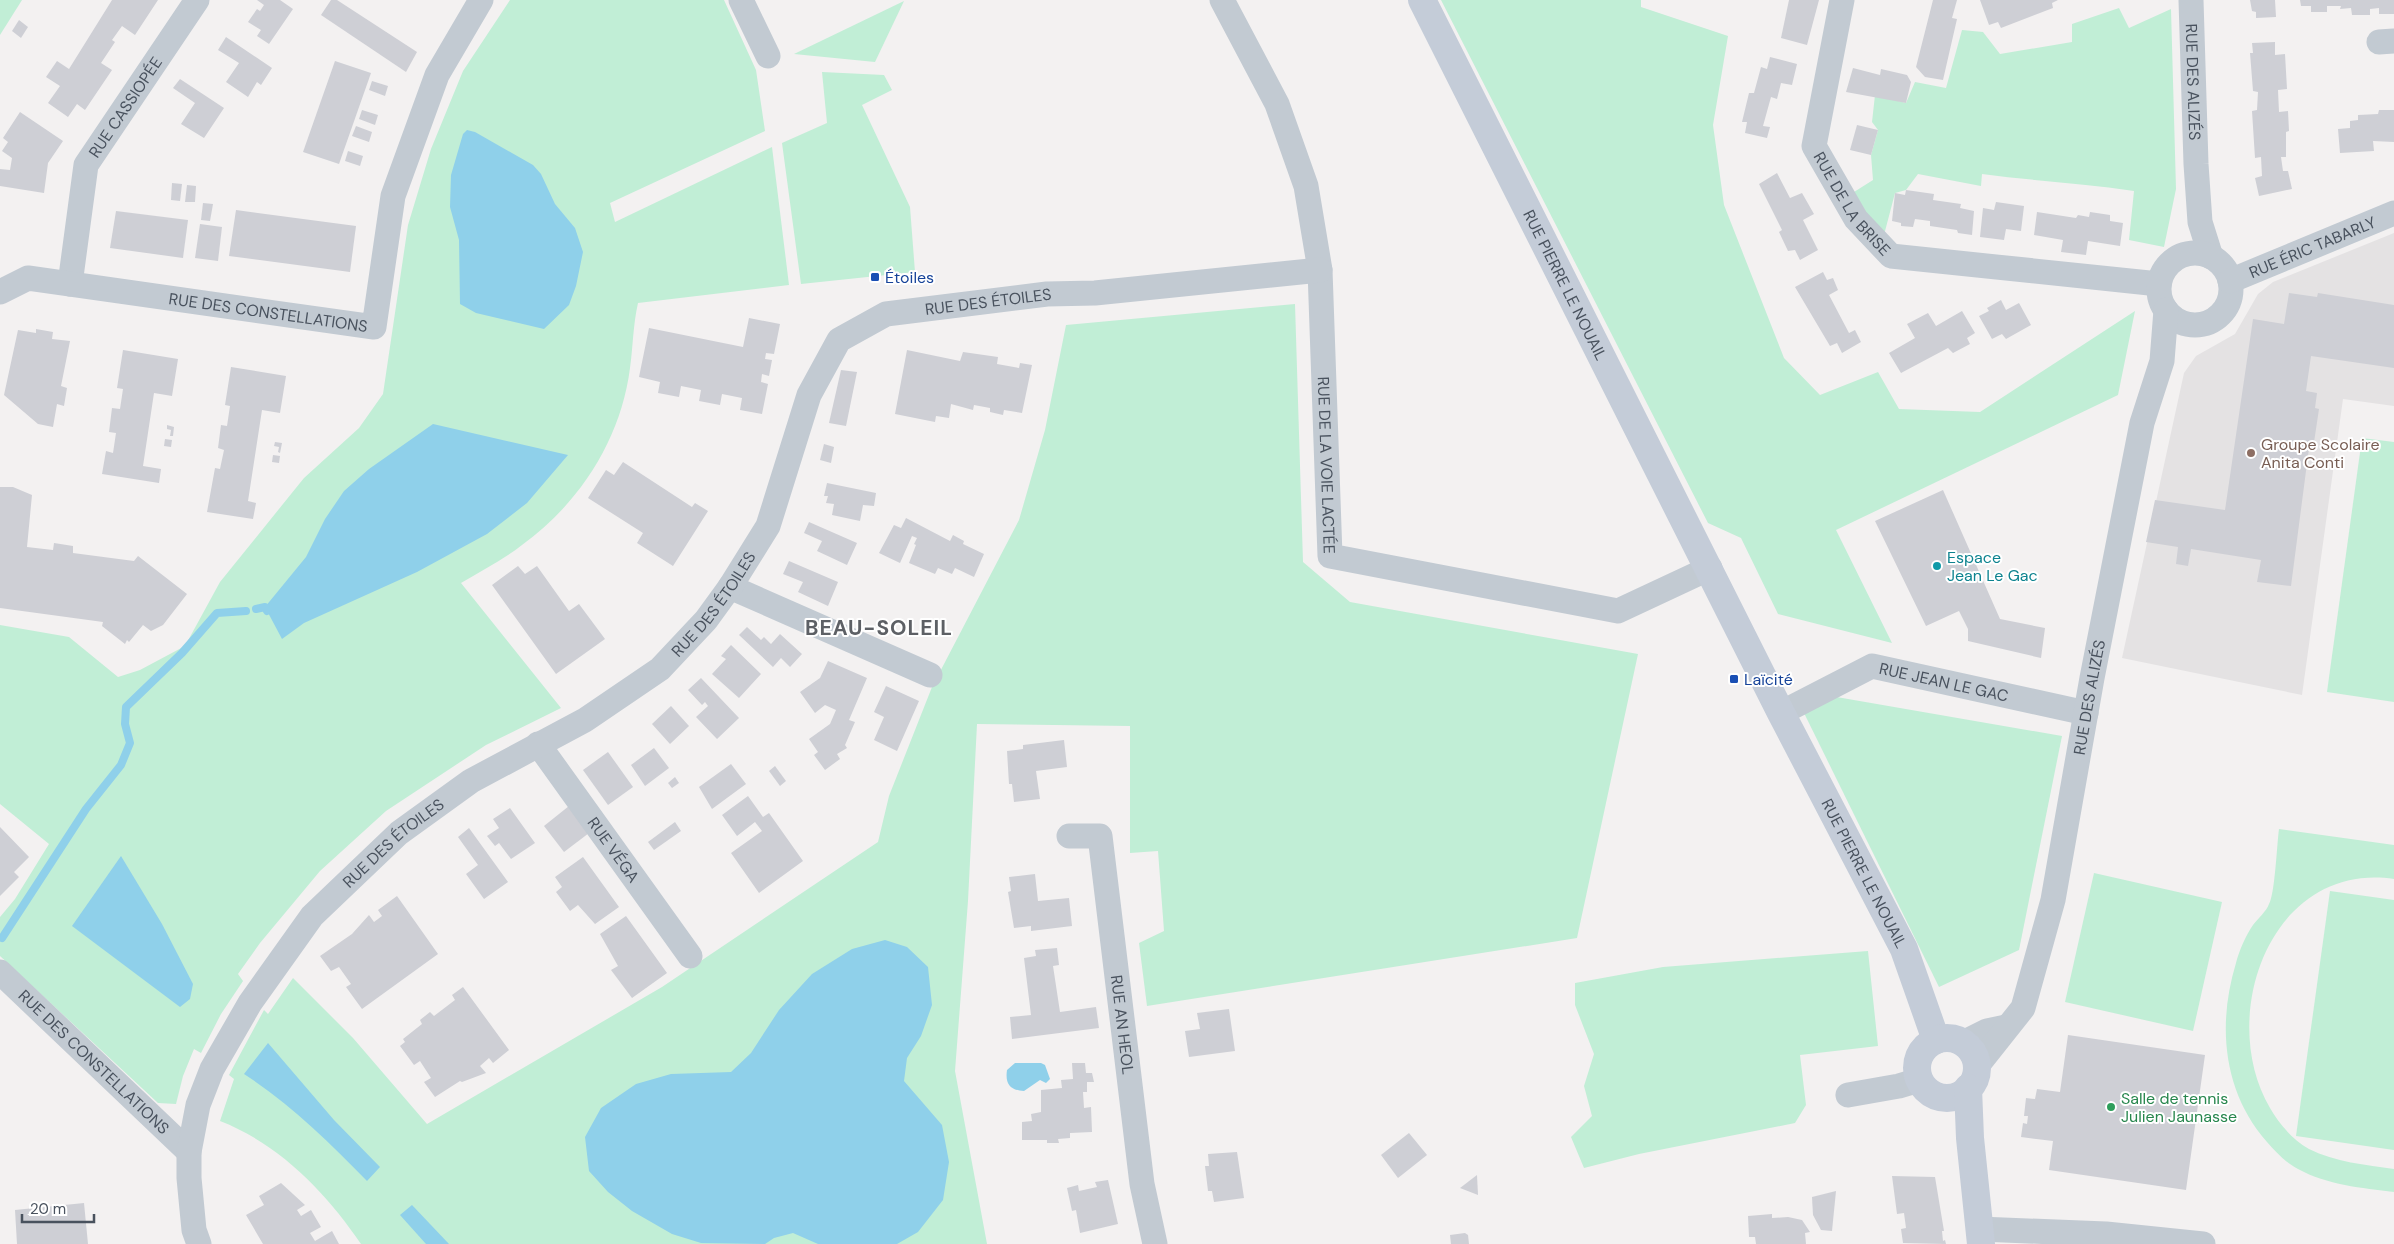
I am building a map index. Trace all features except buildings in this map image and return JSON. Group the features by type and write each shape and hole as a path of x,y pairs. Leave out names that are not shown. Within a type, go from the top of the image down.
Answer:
{"street":[{"name":"RUE CASSIOPÉE","path":"70,284 86,164 197,0"},
{"name":"RUE DES CONSTELLATIONS","path":"0,292 28,278 374,327 393,196 436,75 481,0"},
{"path":"741,0 768,56"},
{"name":"RUE DE LA VOIE LACTÉE","path":"1222,0 1280,114 1306,186 1320,270 1330,556 1618,611 1710,568"},
{"name":"RUE PIERRE LE NOUAIL","path":"1422,0 1710,568 1781,713 1904,949 1936,1040"},
{"name":"RUE DE LA BRISE","path":"1842,0 1814,146 1856,219 1891,256 2159,284"},
{"name":"RUE DES ALIZÉS","path":"2191,0 2196,164 2200,222 2211,257"},
{"name":"RUE DES ALIZÉS","path":"2181,256 2196,164"},
{"name":"RUE ÉRIC TABARLY","path":"2230,282 2394,213"},
{"path":"2201,254 2211,257 2220,263 2230,282 2230,298 2222,313 2214,320 2192,326 2173,318 2166,310 2159,293 2159,284 2163,272 2171,262 2181,256 2201,254"},
{"name":"RUE DES ÉTOILES","path":"199,1244 194,1230 189,1152 198,1105 212,1069 250,1003 312,916 399,833 471,782 585,720 660,670 706,620 730,587 768,526 809,395 839,340 886,314 1047,294 1095,292 1320,270"},
{"name":"RUE DES ALIZÉS","path":"1972,1077 2006,1027 2024,1008 2053,900 2086,713 2142,423 2162,361 2166,310"},
{"name":"RUE DES ALIZÉS","path":"2162,361 2192,326"},
{"path":"730,587 930,675"},
{"name":"RUE JEAN LE GAC","path":"1781,713 1872,666 2086,713"},
{"name":"RUE VÉGA","path":"538,744 690,956"},
{"name":"RUE AN HEOL","path":"1069,836 1100,836 1142,1184 1155,1244"},
{"name":"RUE DES CONSTELLATIONS","path":"0,972 189,1152"},
{"path":"1963,1043 1987,1031 2006,1027"},
{"path":"1970,1138 1941,1097 1924,1088 1919,1080 1917,1061 1921,1052 1936,1040 1945,1037 1963,1043 1970,1049 1972,1077 1970,1138 1980,1237 2106,1234 2203,1244"},
{"path":"1941,1097 1951,1097 1972,1077"},
{"path":"1848,1095 1898,1086 1919,1080"}],"shaded area":[{"name":"Groupe Scolaire Anita Conti","path":"2394,233 2394,406 2343,399 2302,695 2122,658 2184,373 2196,356 2235,334 2258,294 2273,282"}],"green space":[{"path":"0,0 22,0 0,35"},
{"path":"510,0 724,0 756,70 765,131 610,203 615,222 772,147 789,285 638,303 625,394 607,444 594,467 562,510 543,528 507,556 461,583 561,708 486,745 386,811 320,871 260,943 238,974 243,981 221,1014 201,1053 194,1049 183,1076 176,1104 158,1103 0,956 0,917 15,899 49,844 0,804 0,625 69,637 118,677 140,670 185,646 220,582 304,478 359,428 383,394 408,225 431,149 463,71"},
{"path":"1441,0 1641,0 1641,7 1728,36 1713,125 1724,205 1784,358 1820,395 1878,372 1899,409 1980,412 2135,311 2118,395 1836,530 1892,643 1778,614 1741,538 1708,523"},
{"path":"904,1 875,62 794,54"},
{"path":"2119,8 2129,28 2171,9 2176,189 2164,247 2129,240 2134,191 1982,174 1981,186 1918,174 1906,190 1895,193 1884,235 1867,214 1854,192 1873,180 1871,155 1878,130 1872,122 1875,95 1906,103 1915,82 1946,88 1962,30 1983,32 2000,54 2072,42 2072,24"},
{"path":"822,72 884,75 892,90 862,105 910,207 915,272 801,284 782,143 827,123"},
{"path":"1295,304 1303,562 1350,602 1638,654 1577,938 1147,1006 1139,943 1164,931 1158,851 1130,853 1130,726 977,724 968,901 955,1071 987,1244 361,1244 317,1188 300,1172 262,1143 220,1121 234,1079 229,1075 264,1010 268,1014 293,978 353,1038 427,1124 662,987 878,842 889,796 932,687 1019,520 1045,430 1066,325"},
{"path":"2362,438 2394,442 2394,702 2327,692"},
{"path":"1825,695 2062,736 2019,950 1939,987 1804,713"},
{"path":"2279,829 2394,845 2394,879 2351,880 2315,894 2286,919 2266,952 2253,990 2249,1031 2255,1071 2270,1108 2287,1131 2309,1149 2329,1157 2394,1169 2394,1192 2357,1187 2321,1179 2289,1164 2267,1142 2252,1122 2241,1102 2233,1080 2226,1034 2230,986 2243,943 2253,925 2266,910 2271,898"},
{"path":"2094,873 2222,902 2193,1031 2065,1002"},
{"path":"2330,891 2394,900 2394,1150 2296,1136"},
{"path":"1868,951 1878,1046 1800,1055 1806,1105 1795,1123 1639,1154 1584,1168 1571,1137 1592,1116 1584,1086 1594,1054 1575,1005 1575,983 1663,967"}],"water":[{"path":"467,130 475,132 533,165 541,174 555,204 575,228 583,252 576,286 569,305 544,329 476,313 460,304 459,240 450,207 451,175 463,134"},
{"path":"433,424 568,455 527,503 487,534 417,572 304,623 282,639 265,607 306,557 325,519 344,491 369,469"},
{"path":"121,856 162,924 193,984 190,999 180,1007 72,926"},
{"path":"885,940 907,947 928,967 932,1005 921,1036 907,1058 904,1081 942,1125 949,1162 943,1200 918,1232 897,1244 818,1244 793,1233 774,1238 765,1244 701,1243 672,1234 632,1211 608,1192 589,1171 585,1137 601,1108 636,1084 671,1074 731,1072 751,1053 779,1010 812,974 852,949"},
{"path":"268,1043 334,1120 380,1167 367,1181 308,1124 244,1074"},
{"path":"1015,1063 1041,1063 1045,1065 1050,1079 1046,1083 1040,1080 1024,1091 1012,1088 1008,1083 1007,1070"},
{"path":"412,1205 449,1244 426,1244 400,1215"}],"waterway":[{"path":"256,609 265,607 267,611"},
{"path":"2,938 86,809 121,765 130,743 125,724 126,707 182,653 217,613 246,611"}],"place":[{"name":"Étoiles","path":"875,277"},
{"name":"Groupe Scolaire Anita Conti","path":"2251,453"},
{"name":"Espace Jean Le Gac","path":"1937,566"},
{"name":"Laïcité","path":"1734,679"},
{"name":"Salle de tennis Julien Jaunasse","path":"2111,1107"}],"district":[{"name":"BEAU-SOLEIL","path":"879,628"}]}
